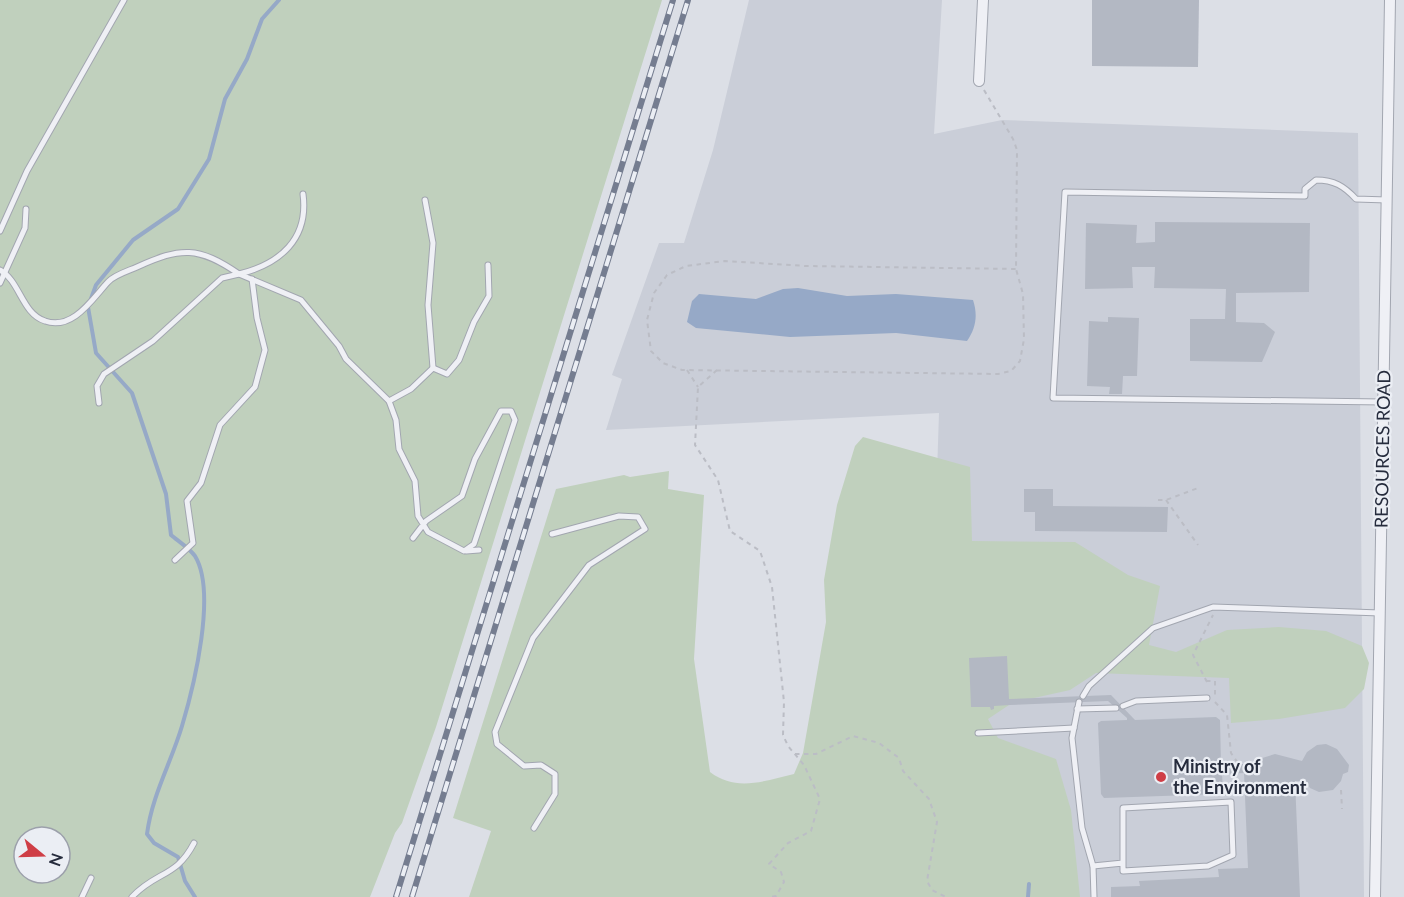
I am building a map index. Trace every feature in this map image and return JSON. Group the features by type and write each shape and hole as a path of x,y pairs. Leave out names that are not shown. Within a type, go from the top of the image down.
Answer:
{"street":[{"path":"979,81 983,0"},
{"name":"RESOURCES ROAD","path":"1376,897 1390,0"}],"lane":[{"path":"0,231 27,171 124,0"},
{"path":"1384,402 1053,398 1065,192 1305,196 1305,189 1316,180 1329,180 1346,188 1356,198 1387,200"},
{"path":"99,403 97,386 104,374 153,341 222,278 262,268 287,250 301,228 303,194"},
{"path":"388,401 411,390 433,368 428,305 433,243 425,200"},
{"path":"0,283 2,271 25,228 26,209"},
{"path":"2,271 28,309 45,321 74,317 94,301 110,280 168,253 200,252 239,274 301,300 339,346 346,359 388,401 396,420 399,449 415,481 418,516 428,532 464,551 479,550"},
{"path":"433,368 447,374 459,360 474,322 489,296 488,265"},
{"path":"175,560 193,543 187,501 201,483 220,425 255,387 265,350 256,318 252,279"},
{"path":"413,538 423,524 462,496 475,459 501,411 511,411 515,420 474,544 464,551"},
{"path":"534,828 555,794 555,774 541,765 524,766 497,744 495,732 533,638 589,566 645,530 638,517 619,516 552,534"},
{"path":"1094,897 1092,866 1082,828 1072,738 1077,709 1089,686 1153,628 1187,614 1213,607 1380,613"},
{"path":"1123,706 1136,701 1207,698"},
{"path":"1077,709 1116,708"},
{"path":"978,734 1074,728"},
{"path":"1231,802 1233,855 1208,866 1123,871 1123,863 1123,808 1231,802"},
{"path":"132,897 144,884 173,870 185,860 194,843"},
{"path":"1092,866 1123,863"},
{"path":"82,897 91,878"}],"path":[{"path":"979,81 1014,139 1017,150 1016,269 1023,294 1024,339 1020,362 1011,371 998,374 687,370 663,363 651,351 647,320 654,293 667,275 686,266 725,261 806,266 1016,269"},
{"path":"687,370 698,387 695,445 717,480 730,531 760,551 772,587 784,702 783,735 804,765 820,799 811,831 788,843 769,864 782,872 784,882 776,896 770,897"},
{"path":"698,387 717,370"},
{"path":"1158,500 1166,500 1198,488"},
{"path":"1166,500 1198,545"},
{"path":"1213,607 1213,617 1193,655 1207,682 1215,681 1215,702 1227,715 1232,753 1238,763"},
{"path":"795,754 816,754 853,736 879,743 899,758 903,771 929,799 937,822 927,881 932,890 946,897"},
{"path":"1341,790 1342,809"}],"shaded area":[{"path":"749,0 942,0 934,134 1002,120 1358,133 1364,897 923,897 939,413 606,430 622,379 612,375 659,243 684,243 713,150"}],"green space":[{"path":"0,0 662,0 436,727 402,823 395,833 370,897 0,897"},
{"path":"863,437 970,467 972,541 1075,542 1128,575 1160,586 1149,645 1176,652 1227,630 1279,627 1326,631 1362,646 1369,663 1364,689 1345,708 1279,719 1231,723 1229,678 1096,673 1070,690 1012,703 988,719 998,738 1056,759 1071,810 1080,897 469,897 491,831 453,818 556,489 624,475 630,477 669,471 668,489 704,495 694,659 710,772 730,782 761,782 794,774 803,753 826,622 824,580 837,505 855,446"}],"water":[{"path":"798,288 847,296 896,294 973,300 975,321 967,341 896,333 790,337 696,328 687,322 692,301 699,294 756,299 783,289"}],"building":[{"path":"1092,0 1199,0 1198,67 1092,66"},
{"path":"1155,222 1310,223 1309,292 1236,293 1236,322 1264,323 1275,332 1262,362 1190,361 1190,319 1225,319 1226,289 1154,288 1155,267 1132,267 1133,288 1085,289 1086,223 1137,225 1136,243 1155,242"},
{"path":"1108,317 1139,318 1137,376 1123,376 1122,394 1109,394 1110,387 1087,386 1089,321 1108,322"},
{"path":"1024,489 1053,489 1053,506 1168,507 1167,532 1035,531 1035,512 1024,512"},
{"name":"Ministry of the Environment","path":"1007,656 1009,699 1111,695 1135,720 1216,717 1220,720 1221,765 1243,764 1275,754 1302,761 1307,752 1317,745 1326,744 1337,749 1349,765 1348,772 1343,774 1341,781 1333,790 1319,792 1310,788 1305,781 1295,781 1300,897 1111,897 1111,887 1140,886 1139,881 1219,877 1218,869 1248,868 1244,773 1222,774 1223,790 1220,794 1104,798 1101,794 1098,723 1127,720 1127,718 1108,701 994,706 991,710 990,707 971,707 969,658"}],"waterway":[{"path":"195,897 185,881 178,857 154,843 147,834 157,792 178,740 197,664 204,615 201,572 195,556 171,535 166,494 132,393 96,353 88,307 96,285 133,240 178,209 209,159 225,99 247,59 262,19 279,0"},
{"path":"1028,897 1029,884"}],"railway":[{"path":"396,897 673,0"},
{"path":"412,897 688,0"}],"place":[{"name":"Ministry of the Environment","path":"1161,777"}]}
